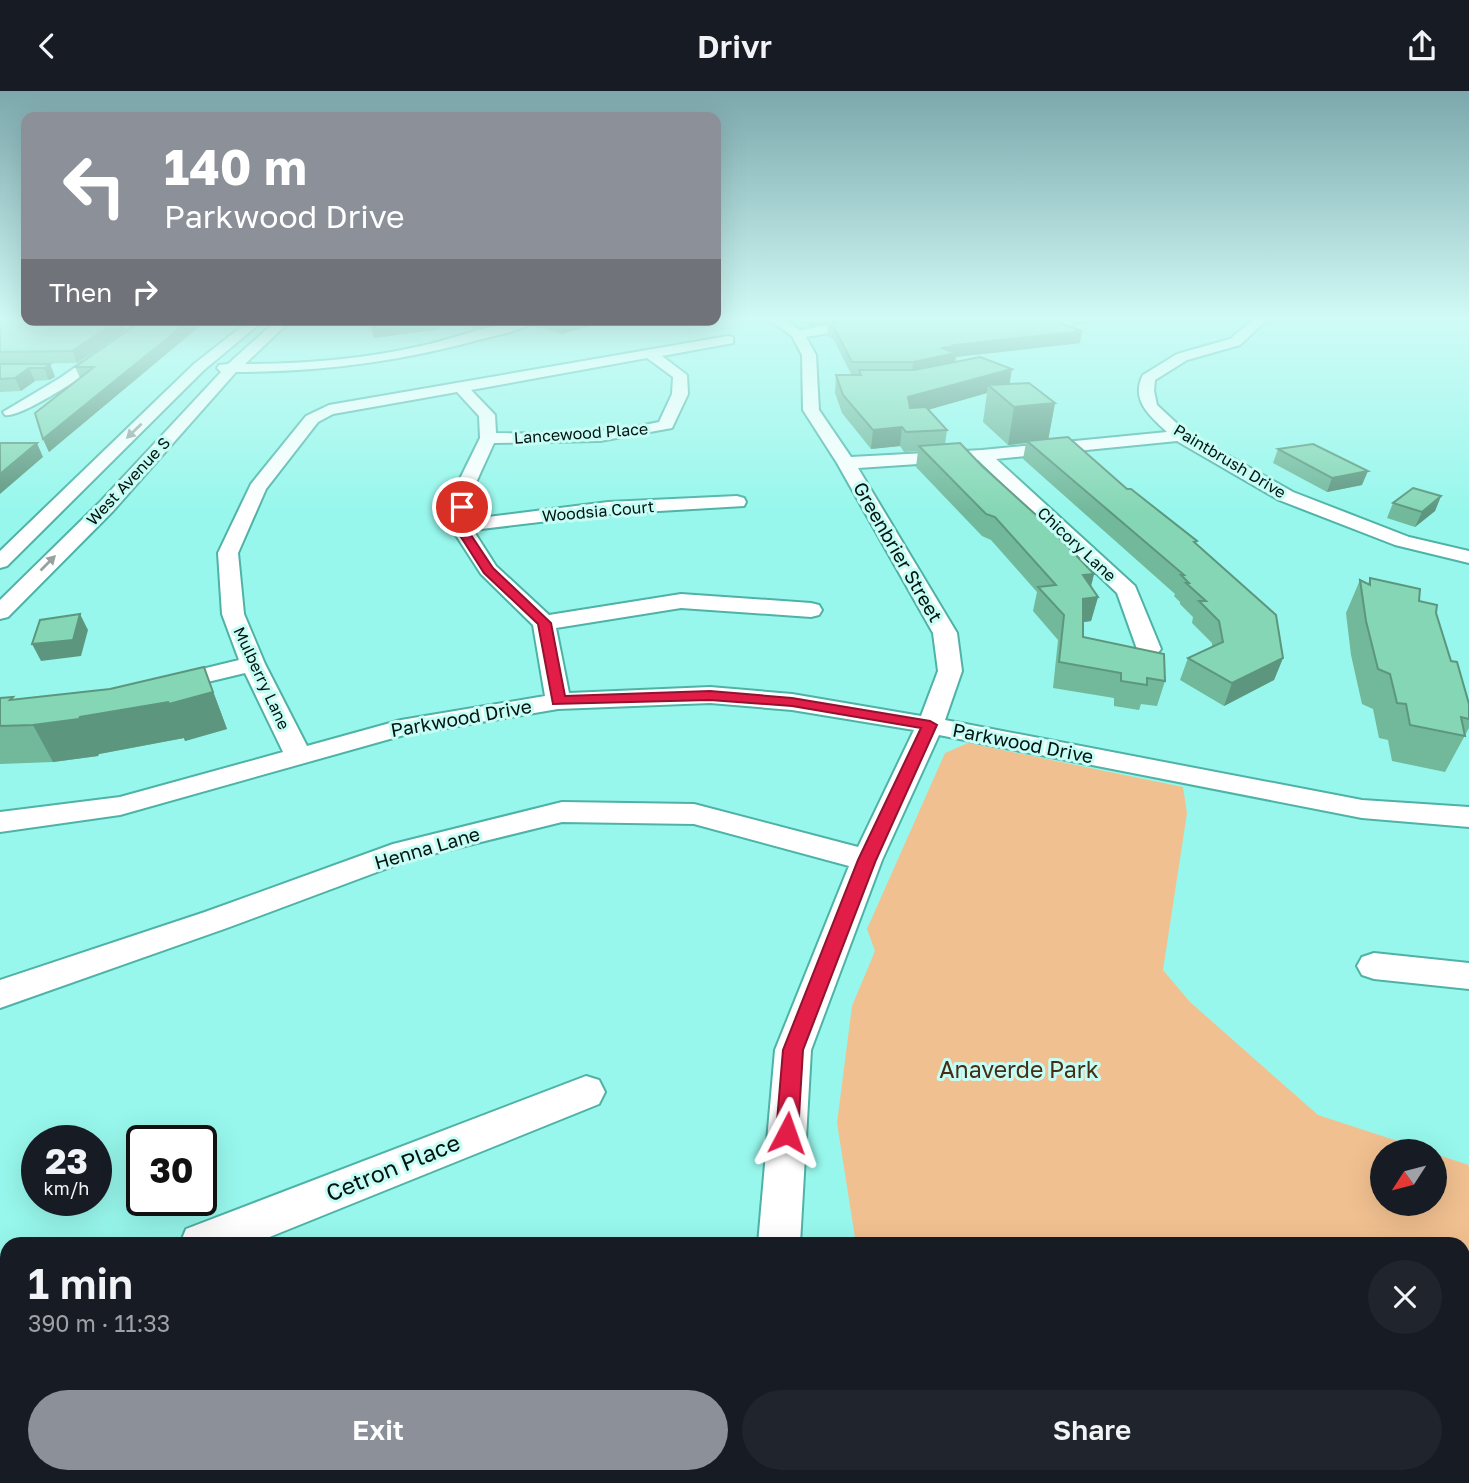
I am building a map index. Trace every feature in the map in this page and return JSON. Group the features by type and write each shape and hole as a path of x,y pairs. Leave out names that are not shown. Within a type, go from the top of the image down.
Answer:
{"street":[{"path":"11,412 48,395 63,383"},
{"name":"West Avenue S","path":"0,562 183,383"},
{"name":"West Avenue S","path":"0,612 106,507 218,383"},
{"name":"Mulberry Lane","path":"298,754 253,664 233,614 228,553 257,488 312,419 329,410 482,383"},
{"name":"Lancewood Place","path":"488,438 552,439 640,432 666,425 680,394 680,383"},
{"name":"Greenbrier Street","path":"780,1237 793,1050 867,860 930,725 950,671 945,633 846,463 811,410 815,383"},
{"name":"Paintbrush Drive","path":"1147,383 1149,407 1180,436 1286,496 1402,541 1469,557"},
{"path":"460,387 486,415 488,438 465,487 460,526 488,570 544,623 558,701"},
{"path":"846,463 982,455 1180,436"},
{"name":"Chicory Lane","path":"982,455 1127,591 1149,649"},
{"name":"Woodsia Court","path":"460,526 608,508 737,502"},
{"path":"544,623 681,601 811,610"},
{"path":"151,689 253,664"},
{"name":"Parkwood Drive","path":"0,822 120,806 298,754 401,728 558,701 710,695 792,702 930,725 1362,809 1469,817"},
{"name":"Henna Lane","path":"0,994 216,920 404,851 562,812 694,814 867,860"},
{"path":"1374,966 1469,975"},
{"name":"Cetron Place","path":"219,1237 586,1092"}],"green space":[{"name":"Anaverde Park","path":"968,743 1183,787 1187,813 1163,970 1190,1002 1318,1115 1391,1139 1370,1139 1370,1216 1447,1216 1447,1158 1469,1165 1469,1237 855,1237 837,1123 852,1006 875,951 867,929 945,753"}],"building":[{"path":"74,383 112,383 43,439 35,413"},
{"path":"839,383 960,383 908,397 910,408 926,407 947,430 906,432 902,427 873,430 843,395"},
{"path":"1029,383 1055,403 1014,407 988,385"},
{"path":"1068,437 1127,489 1131,489 1197,541 1194,542 1276,615 1283,658 1232,683 1188,658 1223,642 1219,621 1199,601 1206,601 1186,583 1189,583 1181,575 1184,575 1027,441"},
{"path":"0,443 37,443 0,474"},
{"path":"960,443 1046,524 1094,574 1083,575 1098,597 1083,599 1083,637 1164,654 1165,681 1147,678 1147,685 1121,681 1121,673 1059,662 1064,615 1038,587 1056,585 995,517 986,514 919,446"},
{"path":"1313,444 1368,471 1332,478 1278,449"},
{"path":"1413,488 1441,496 1422,512 1393,503"},
{"path":"1370,578 1420,589 1419,601 1437,605 1436,613 1451,661 1457,662 1469,704 1469,719 1461,717 1465,736 1410,725 1406,704 1397,703 1390,674 1378,669 1366,621 1360,580 1370,585"},
{"path":"80,614 73,640 32,644 40,620"},
{"path":"204,667 213,692 169,704 168,702 79,719 0,726 0,698 13,697 10,700 110,689"}],"route":[{"path":"462,507 460,526 488,570 544,623 558,701 710,695 792,702 930,725 867,860 793,1050 787,1133"}]}
